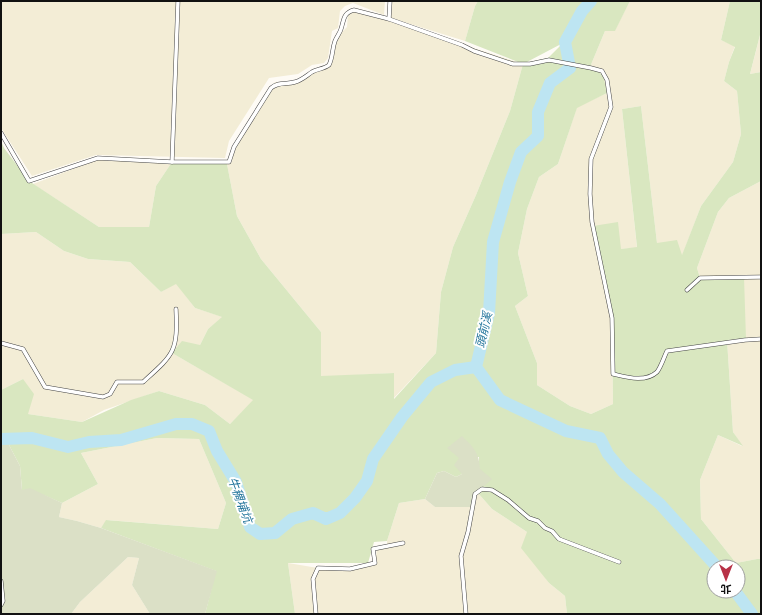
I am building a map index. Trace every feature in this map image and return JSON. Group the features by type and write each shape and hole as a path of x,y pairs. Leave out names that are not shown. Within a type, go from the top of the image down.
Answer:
{"lane":[{"path":"172,162 178,1"},
{"path":"389,19 390,1"},
{"path":"1,133 29,181 98,158 172,162 229,162 234,147 275,84 281,82 294,83 329,65 332,61 335,41 340,31 344,16 348,11 354,10 389,19 513,64 530,64 549,60 592,68 602,72 607,80 611,108 591,159 590,194 592,222 612,318 613,374 630,378 646,378 657,372 667,351 761,339"},
{"path":"687,290 700,278 761,277"},
{"path":"1,343 23,349 45,387 103,397 110,394 117,382 143,382 168,359 174,348 177,331 176,309"},
{"path":"466,614 461,556 468,532 474,494 482,489 492,490 508,500 529,518 538,521 545,528 552,531 559,539 619,562"},
{"path":"316,614 313,579 318,568 350,569 375,564 373,549 403,543"},
{"path":"1,581 3,601 1,605"}],"shaded area":[{"path":"1,1 385,1 384,15 353,3 345,6 340,11 338,28 332,31 328,58 324,63 312,65 298,74 269,78 229,141 225,158 96,155 32,176 1,128"},
{"path":"392,1 478,1 475,6 465,41 391,18"},
{"path":"630,1 730,1 721,40 735,46 724,81 737,91 741,134 733,162 701,206 682,256 657,243 641,106 622,109 637,248 621,249 612,318 613,404 591,414 570,406 537,385 537,363 515,306 528,296 518,253 527,209 539,177 558,164 577,107 607,93 590,67 605,31 615,30"},
{"path":"354,10 523,64 510,111 453,247 441,292 436,353 393,399 393,373 321,377 321,332 261,259 237,216 227,164 232,162 233,149 275,82 300,82 308,77 313,69 325,66 333,59 337,37 347,27 348,13"},
{"path":"761,31 761,72 750,74 756,51"},
{"path":"97,160 172,162 156,186 149,227 99,227 33,184"},
{"path":"761,181 761,559 746,561 746,559 733,559 701,519 700,480 718,435 742,446 733,432 727,340 745,339 700,278 697,268 718,212 729,198"},
{"path":"36,232 64,251 88,259 130,262 161,292 176,283 195,308 223,317 208,329 200,345 172,353 254,400 230,424 205,405 159,391 104,410 82,422 28,414 23,379 1,390 1,234"},
{"path":"157,438 199,439 226,503 218,529 107,520 101,528 59,517 62,503 98,484 81,453"},
{"path":"478,493 492,509 527,532 539,569 549,583 565,596 567,614 295,614 288,563 318,568 354,568 375,564 377,549 387,546 387,541 399,503 425,499 435,507"},
{"path":"128,557 139,558 132,585 150,614 71,614 80,602"}],"green space":[{"path":"478,1 630,1 615,31 605,31 590,67 603,75 607,93 577,108 558,164 539,177 527,209 518,253 528,296 515,306 537,363 537,385 570,406 591,414 613,404 612,318 593,226 618,222 621,249 637,247 622,109 641,106 657,243 677,240 682,255 701,206 733,162 741,134 737,91 724,81 735,47 721,40 730,1 761,1 761,31 750,74 761,72 761,181 729,198 718,212 697,268 700,278 744,277 746,339 727,340 733,432 743,446 718,435 700,480 701,519 733,559 706,559 706,599 746,599 746,561 761,559 761,614 567,614 565,596 549,583 521,548 527,532 492,509 478,493 479,457 459,458 462,474 456,477 444,471 437,473 425,499 399,503 387,541 374,542 368,563 288,563 295,614 205,614 216,571 101,528 106,520 218,529 226,503 199,439 157,438 81,453 98,484 62,503 46,496 22,490 20,466 9,445 1,445 1,390 23,379 34,394 28,414 82,422 131,400 159,391 205,405 230,424 253,400 172,353 182,341 200,345 208,329 222,317 195,308 176,284 161,292 130,262 88,259 64,251 36,232 1,234 1,141 4,148 29,181 99,227 149,227 156,186 172,162 227,164 237,216 261,259 321,332 321,376 394,373 394,399 436,353 441,292 453,247 510,111 523,64 465,41 475,6","holes":["563,43 548,58 525,63"]},
{"path":"462,436 477,454 480,469 492,479 475,494 470,507 435,507 425,499 437,473 444,471 456,477 462,474 454,465 459,458 447,448"},
{"path":"1,445 9,445 20,466 22,490 30,488 62,503 59,517 101,528 217,571 205,614 150,614 132,585 139,558 128,557 80,602 71,614 3,614 1,612"}],"waterway":[{"name":"頭前溪","path":"591,1 582,11 565,42 570,68 550,83 538,112 538,136 521,152 510,182 493,242 489,313 476,367 500,400 566,431 600,438 608,454 623,472 660,504 710,559"},
{"name":"牛稠埔坑","path":"1,439 32,438 68,447 89,442 121,440 176,424 192,424 209,431 217,451 236,482 250,527 260,534 275,533 292,519 313,513 326,519 340,513 355,498 367,481 373,459 402,417 431,382 455,370 476,367"},
{"name":"頭前溪","path":"741,599 752,614"}]}
